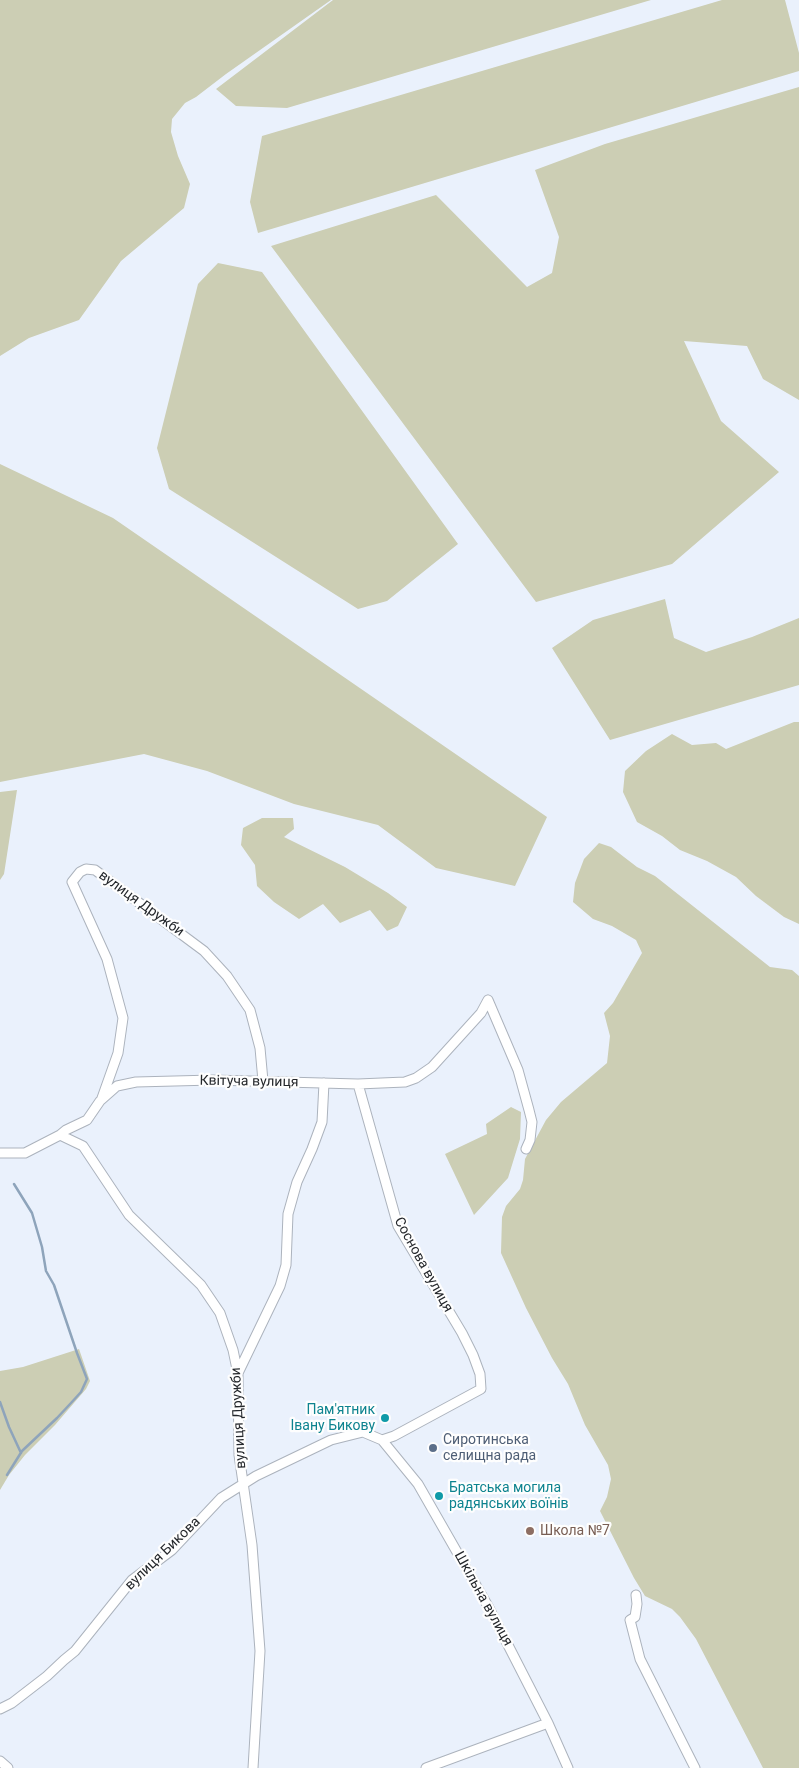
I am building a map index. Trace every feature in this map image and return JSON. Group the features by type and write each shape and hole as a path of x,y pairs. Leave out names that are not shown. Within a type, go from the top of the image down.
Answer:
{"street":[{"name":"вулиця Дружби","path":"102,1100 118,1053 122,1018 107,959 72,882 80,872 86,869 95,870 204,951 227,976 250,1010 260,1048 263,1082"},
{"name":"Квітуча вулиця","path":"0,1153 25,1153 60,1135 87,1120 102,1100 117,1086 136,1082 213,1080 358,1084 404,1082 424,1072 457,1041 481,1013 488,1000 518,1070 529,1110 532,1122 530,1140 526,1149"},
{"path":"238,1374 280,1286 286,1265 288,1214 297,1182 312,1150 322,1122 324,1083"},
{"name":"Соснова вулиця","path":"358,1084 398,1226 462,1332 476,1364 482,1389 394,1436 382,1440"},
{"name":"вулиця Дружби","path":"60,1135 83,1146 129,1216 201,1285 220,1313 233,1350 238,1374 239,1455 252,1545 260,1651 253,1768"},
{"name":"вулиця Бикова","path":"0,1709 47,1676 75,1650 135,1576 172,1550 220,1498 256,1476 331,1440 363,1432 382,1440"},
{"name":"Шкільна вулиця","path":"382,1440 418,1484 489,1608 548,1723 568,1768"},
{"path":"636,1595 634,1617 630,1620 640,1659 695,1768"},
{"path":"426,1768 548,1723"},
{"path":"0,1761 8,1768"}],"green space":[{"path":"0,0 331,0 185,103 172,119 171,132 178,156 190,184 184,208 121,261 79,320 29,338 0,356"},
{"path":"333,0 651,0 287,108 236,106 216,89"},
{"path":"722,0 785,0 799,53 799,71 258,233 250,202 262,136"},
{"path":"799,87 799,400 763,379 747,346 684,341 721,421 779,472 672,564 536,602 271,246 436,195 527,287 552,273 559,237 535,170 605,144"},
{"path":"218,263 262,272 458,544 387,601 358,609 169,489 157,448 198,284"},
{"path":"0,464 113,518 547,817 515,886 436,868 378,825 294,804 207,771 144,754 0,782"},
{"path":"665,599 674,638 706,652 752,637 799,618 799,685 610,740 552,648 593,620"},
{"path":"794,722 799,722 799,924 784,917 756,896 736,877 707,861 680,850 662,836 637,822 623,792 625,771 646,751 672,734 692,745 716,743 726,749"},
{"path":"17,790 4,874 0,880 0,792"},
{"path":"262,818 293,818 294,829 284,837 345,867 407,907 398,926 387,931 370,910 340,923 323,904 299,919 274,902 257,886 255,865 241,845 243,828"},
{"path":"599,843 611,847 637,867 655,876 770,967 792,970 799,976 799,1768 763,1768 696,1639 672,1609 645,1596 634,1578 600,1511 607,1497 611,1479 608,1465 585,1425 568,1384 526,1308 501,1253 502,1217 506,1206 520,1189 525,1159 546,1120 561,1102 607,1063 610,1036 604,1013 613,1003 642,953 636,940 612,926 593,919 573,902 575,883 584,859"},
{"path":"511,1107 521,1112 520,1139 508,1178 474,1215 445,1154 487,1134 486,1124"},
{"path":"79,1349 90,1381 86,1389 55,1425 25,1455 0,1490 0,1371 23,1367"}],"waterway":[{"path":"7,1475 22,1451 81,1392 87,1379 54,1285 46,1271 42,1247 32,1213 14,1184"},
{"path":"0,1402 21,1453"}],"place":[{"name":"Пам'ятник Івану Бикову","path":"385,1418"},
{"name":"Сиротинська селищна рада","path":"433,1448"},
{"name":"Братська могила радянських воїнів","path":"439,1496"},
{"name":"Школа №7","path":"530,1531"}]}
